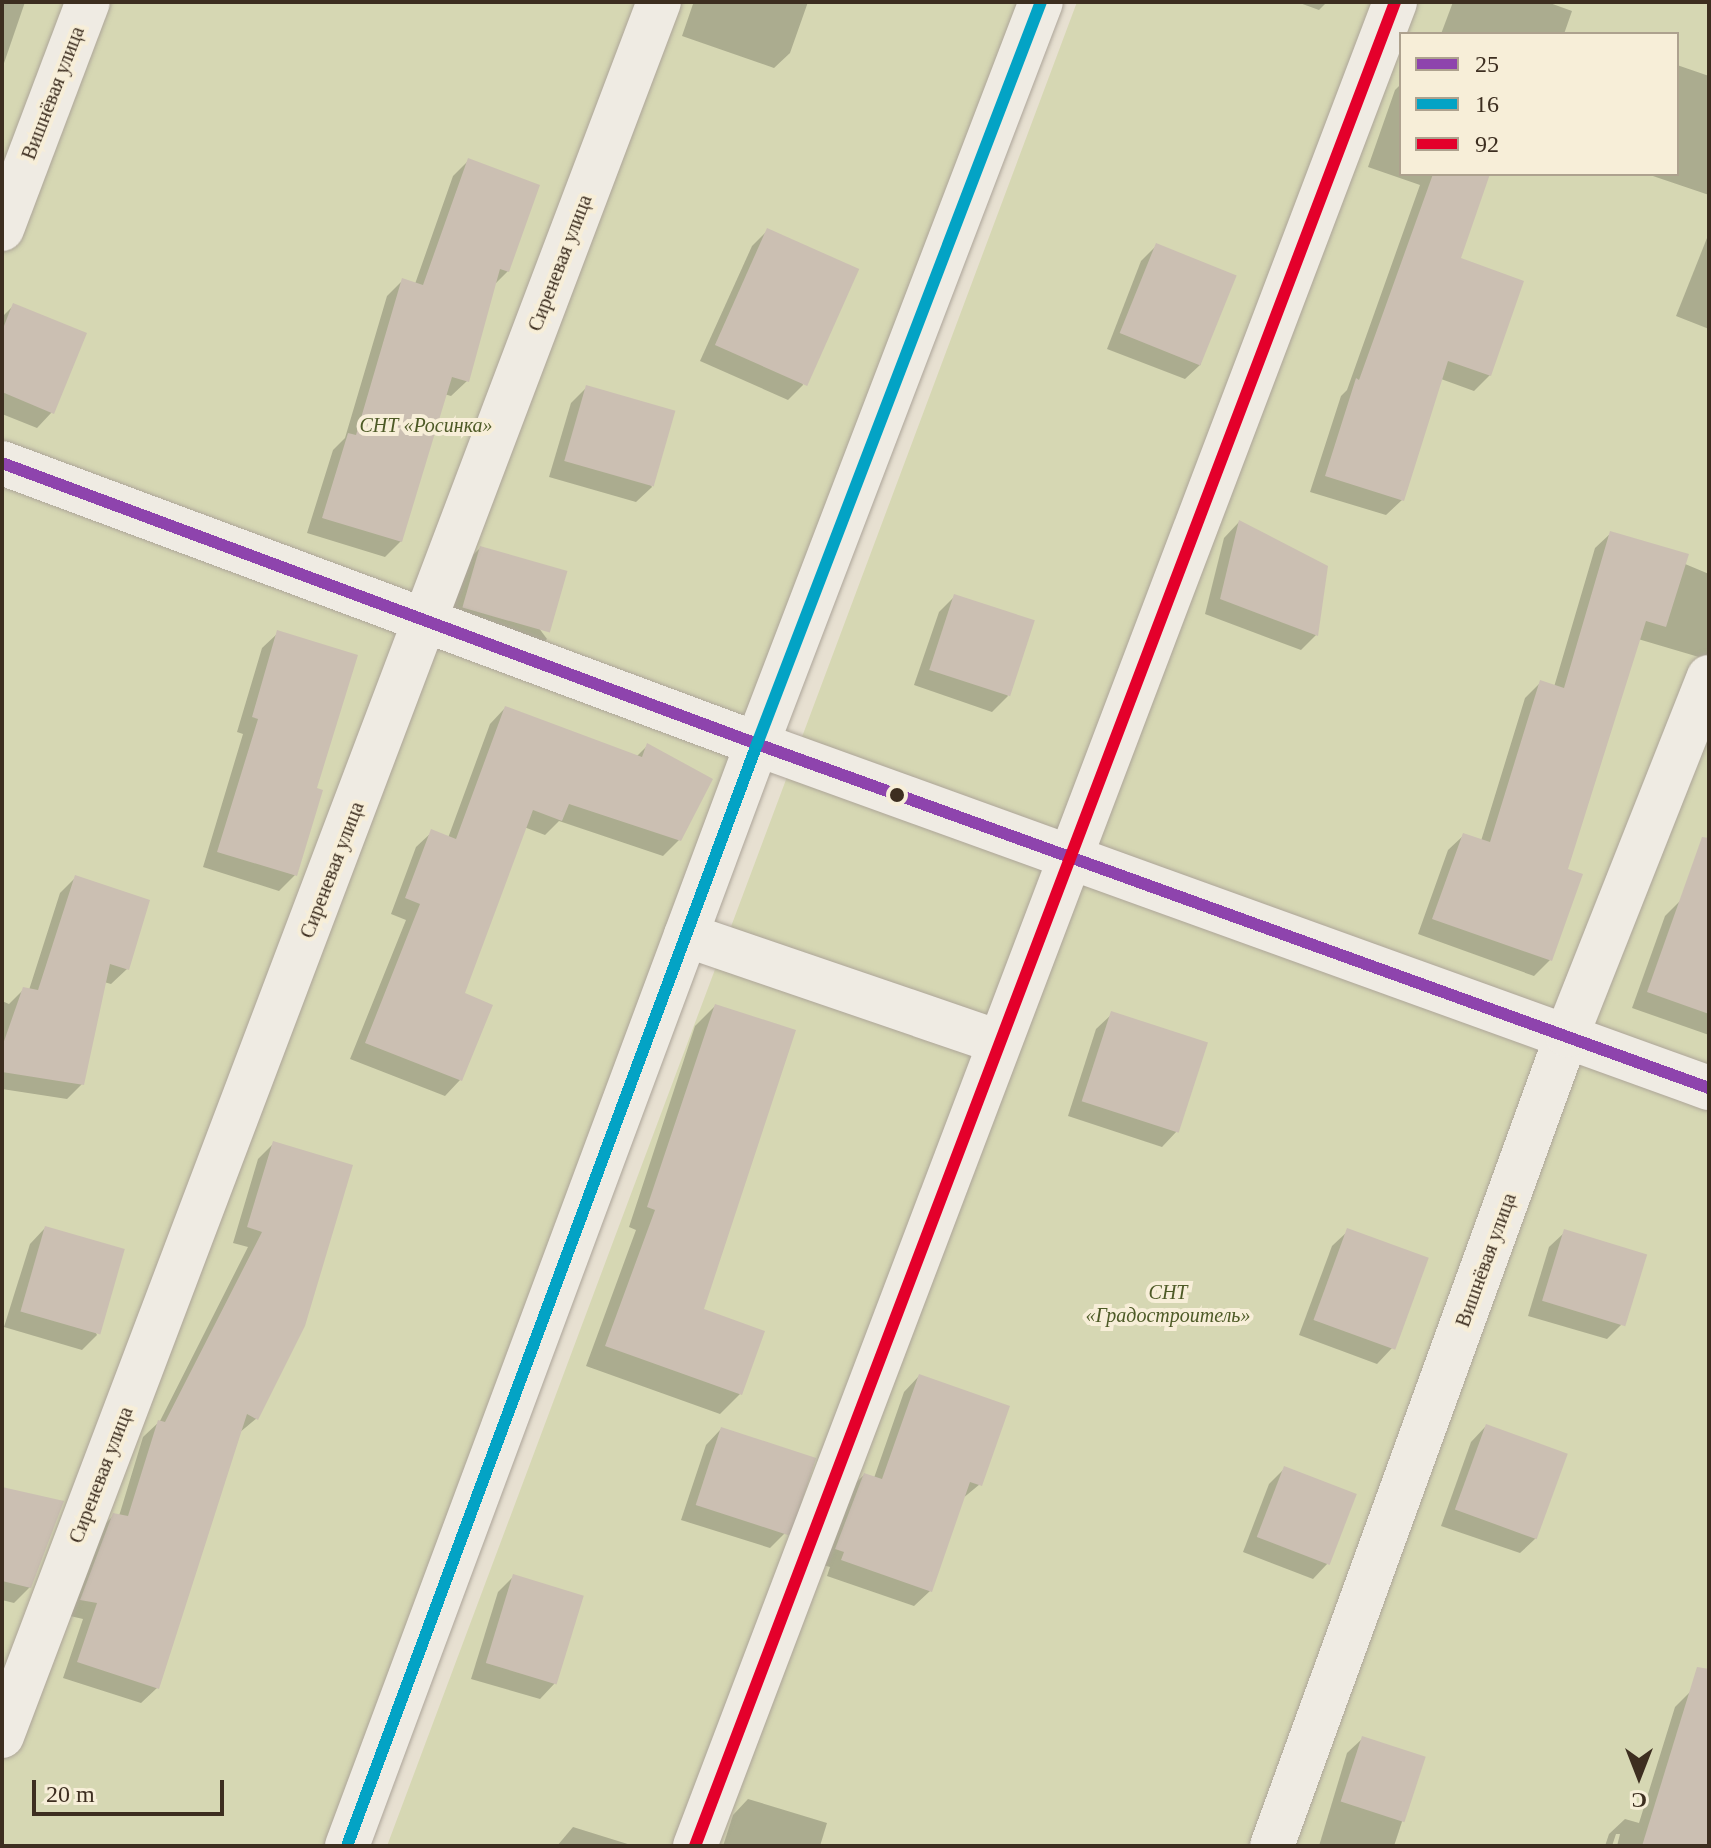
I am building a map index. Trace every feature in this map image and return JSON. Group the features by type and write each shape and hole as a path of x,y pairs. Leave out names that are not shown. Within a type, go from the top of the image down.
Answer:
{"street":[{"name":"Вишнёвая улица","path":"2,229 88,2"},
{"name":"Сиреневая улица","path":"2,1736 659,2"},
{"path":"347,1846 757,744 1041,2"},
{"path":"695,1846 1395,2"},
{"path":"2,463 757,744 1709,1088"},
{"name":"Вишнёвая улица","path":"1272,1846 1567,1035 1709,677"},
{"path":"686,935 999,1042"}],"green space":[{"name":"СНТ «Росинка»","path":"2,2 1041,2 347,1846 2,1846"},
{"name":"СНТ «Градостроитель»","path":"1077,2 1709,2 1709,1846 387,1846"}],"building":[{"path":"468,158 540,185 509,272 500,269 469,382 452,377 402,542 322,518 348,433 356,435 402,278 423,285"},
{"path":"1432,176 1489,176 1461,258 1524,281 1491,376 1448,361 1404,501 1325,476 1356,378 1359,380"},
{"path":"767,228 859,269 807,386 715,345"},
{"path":"1156,243 1237,276 1200,366 1120,333"},
{"path":"13,303 87,333 54,414 2,392 2,331"},
{"path":"586,385 675,411 654,487 564,461"},
{"path":"1239,520 1328,566 1318,636 1220,599"},
{"path":"1610,531 1689,554 1666,627 1646,621 1568,869 1583,874 1552,961 1432,919 1463,833 1490,842 1540,680 1564,688"},
{"path":"480,546 567,571 550,633 462,608"},
{"path":"954,594 1035,620 1010,696 929,670"},
{"path":"277,630 358,655 317,788 323,790 297,876 217,852 258,719 252,717"},
{"path":"505,706 642,757 647,743 713,779 681,841 569,804 562,821 533,810 465,993 493,1005 462,1081 365,1043 420,904 405,898 431,829 456,839"},
{"path":"1702,837 1709,838 1709,1014 1647,992"},
{"path":"75,875 150,900 129,970 110,964 84,1085 2,1072 2,1047 23,987 38,990"},
{"path":"715,1004 796,1030 704,1309 765,1331 742,1395 605,1346 655,1210 647,1207"},
{"path":"1111,1011 1208,1043 1179,1133 1082,1101"},
{"path":"273,1141 353,1165 305,1326 258,1420 247,1414 159,1689 77,1662 97,1603 80,1600 113,1513 128,1516 158,1420 165,1422 262,1232 247,1227"},
{"path":"45,1226 125,1249 100,1334 20,1312"},
{"path":"1347,1228 1429,1258 1395,1350 1313,1320"},
{"path":"1564,1229 1647,1254 1625,1326 1542,1301"},
{"path":"919,1374 1010,1406 982,1486 970,1482 932,1592 841,1560 844,1552 835,1549 864,1473 882,1479"},
{"path":"1486,1424 1568,1454 1537,1539 1455,1510"},
{"path":"721,1427 816,1458 791,1536 696,1505"},
{"path":"1284,1466 1357,1494 1330,1565 1257,1537"},
{"path":"2,1487 64,1501 31,1588 2,1581"},
{"path":"513,1574 584,1596 557,1685 486,1663"},
{"path":"1697,1667 1709,1669 1709,1846 1642,1846"},
{"path":"1362,1736 1426,1757 1404,1822 1341,1802"}],"transit line":[{"name":"16","path":"347,1846 757,744 1041,2"},
{"name":"92","path":"695,1846 1395,2"},
{"name":"25","path":"2,463 757,744 1709,1088"}]}
